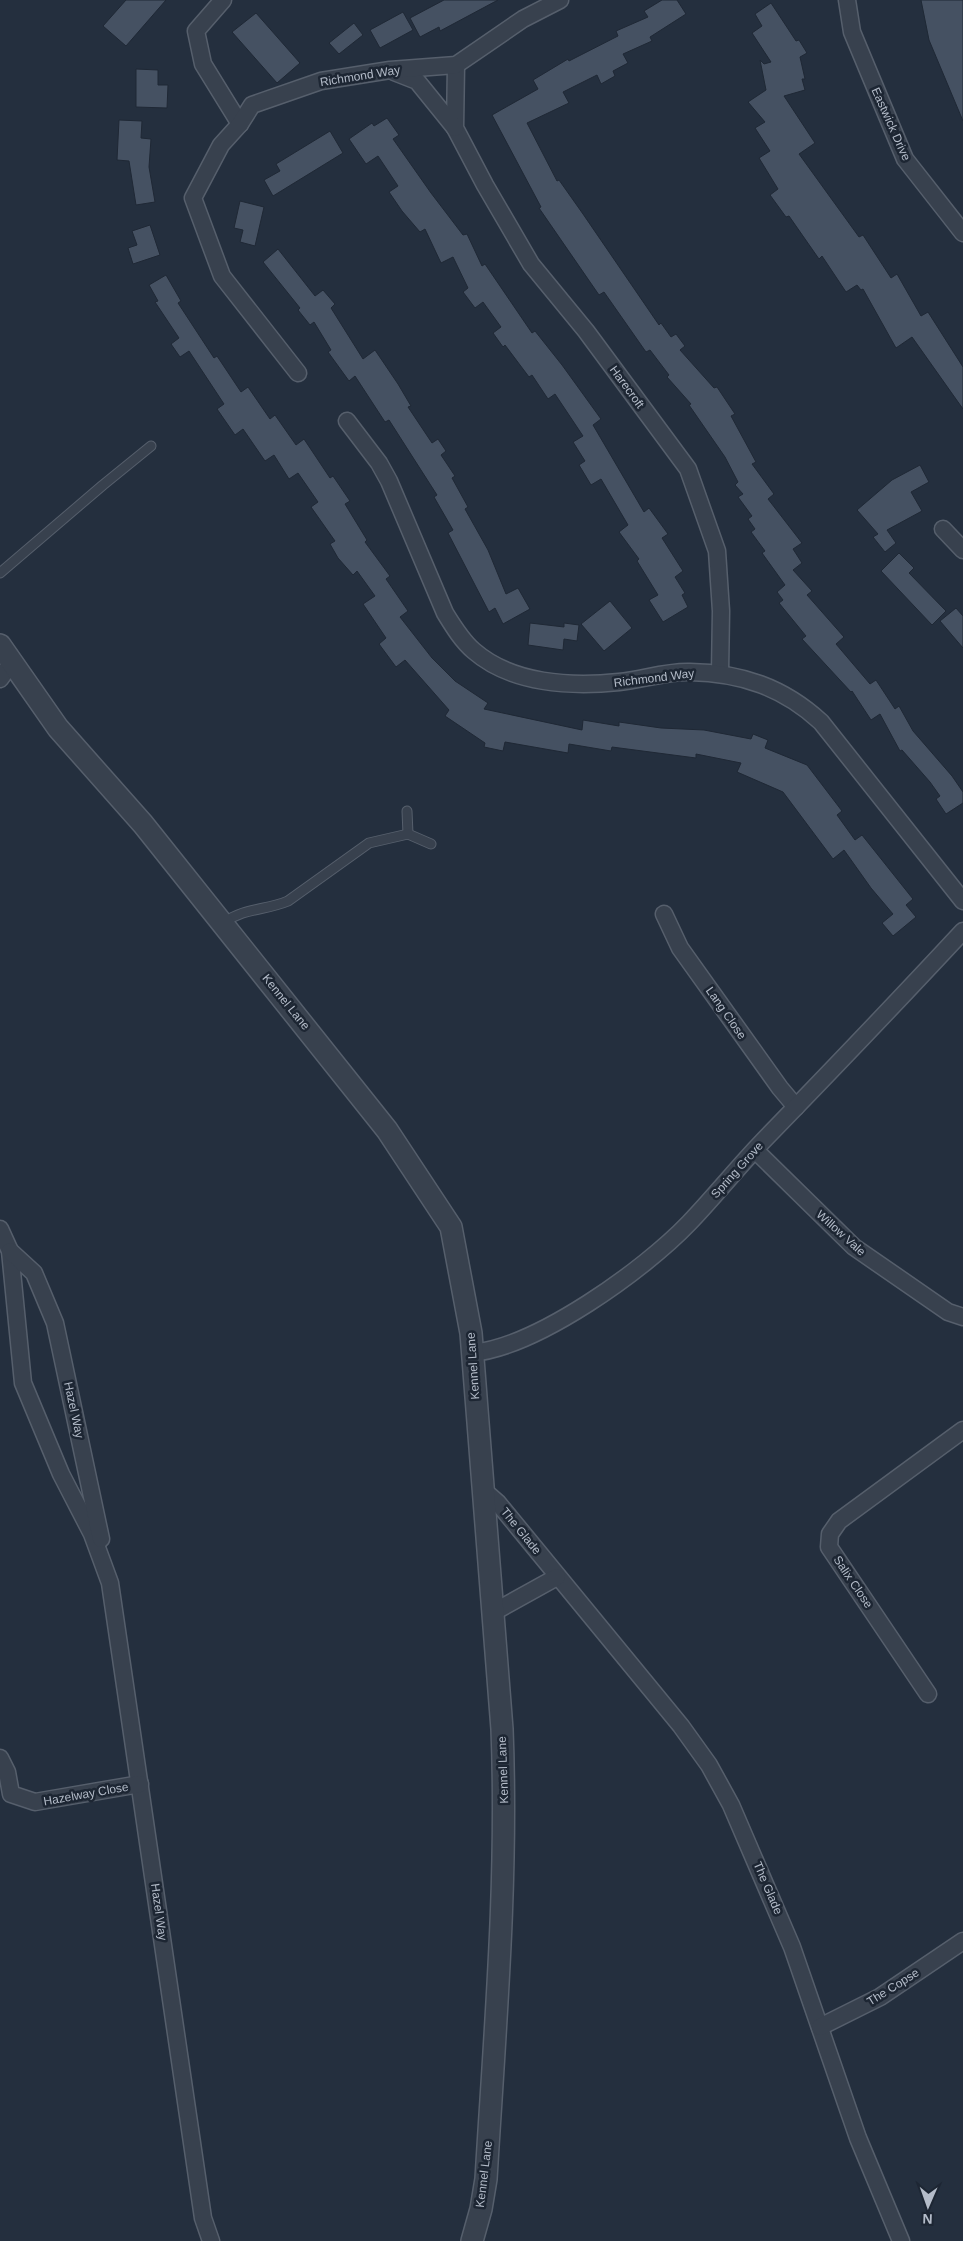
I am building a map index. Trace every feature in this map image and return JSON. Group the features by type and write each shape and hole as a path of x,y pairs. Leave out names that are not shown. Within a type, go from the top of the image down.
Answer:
{"street":[{"path":"223,0 196,31 203,64 240,124"},
{"path":"456,65 523,19 559,0"},
{"name":"Eastwick Drive","path":"847,0 852,32 905,159 963,233"},
{"name":"Richmond Way","path":"298,373 222,276 193,198 221,145 240,124 252,105 320,81 390,70 456,65"},
{"name":"Harecroft","path":"455,128 456,65"},
{"name":"Harecroft","path":"390,70 417,81 455,128 484,185 531,264 586,332 688,470 717,551 721,612 720,673"},
{"name":"Richmond Way","path":"347,421 379,463 389,481 444,612 457,632 474,651 494,666 522,676 550,682 586,684 620,682 688,672 720,673 778,690 800,703 821,722 963,901"},
{"path":"943,529 963,550"},
{"path":"0,679 6,653"},
{"name":"Kennel Lane","path":"6,653 58,728 143,824 387,1130 451,1227 471,1333 502,1729 504,1847 486,2179 481,2209 472,2241"},
{"name":"Lang Close","path":"664,914 680,948 780,1088 796,1107"},
{"name":"Spring Grove","path":"472,1353 501,1348 555,1324 591,1302 655,1255 688,1224 755,1150 963,931"},
{"name":"Willow Vale","path":"755,1150 854,1247 948,1312 963,1317"},
{"name":"Hazel Way","path":"0,1229 10,1251 23,1383 61,1474 92,1534 110,1583"},
{"name":"Hazel Way","path":"10,1251 34,1273 55,1323 110,1583 203,2218 211,2241"},
{"name":"Salix Close","path":"928,1694 829,1547 830,1534 839,1521 963,1430"},
{"name":"The Glade","path":"482,1489 498,1503 681,1726 709,1765 731,1805 768,1886 792,1947 858,2138 901,2241"},
{"path":"492,1613 558,1576"},
{"name":"Hazelway Close","path":"0,1758 7,1772 11,1794 35,1802 140,1784"},
{"name":"The Copse","path":"820,2027 880,1997 963,1941"}],"lane":[{"path":"0,573 151,446"},
{"path":"407,811 408,834"},
{"path":"222,923 237,913 276,906 288,901 369,843 408,834 431,844"}],"building":[{"path":"126,0 166,0 126,46 103,26"},
{"path":"444,0 498,0 440,31 439,27 420,37 410,18"},
{"path":"662,0 677,0 686,14 650,37 652,41 623,54 628,63 613,71 615,76 601,84 597,75 563,92 569,103 527,123 557,181 559,180 659,325 661,323 671,337 676,334 685,346 680,350 714,388 717,387 735,414 731,416 756,462 752,464 774,494 768,499 802,543 793,549 802,563 793,570 812,591 807,595 844,637 836,644 870,684 876,680 895,709 899,706 913,731 952,776 963,792 963,803 946,814 936,799 940,796 902,750 900,751 880,714 871,720 852,691 802,639 806,636 779,603 783,600 777,592 785,585 762,553 765,551 751,532 755,529 748,519 752,516 738,497 743,494 735,485 738,482 725,457 689,405 691,404 667,377 669,375 650,350 646,352 604,292 599,295 539,208 541,207 492,115 538,89 533,80 568,59 569,61 618,36 616,31 648,17 644,11"},
{"path":"921,0 963,0 963,121 929,40"},
{"path":"771,3 796,41 799,40 807,53 800,57 805,79 802,79 805,90 784,96 815,143 799,154 859,237 863,235 891,278 897,274 921,316 928,312 963,367 963,409 912,337 896,348 863,289 861,290 857,285 846,292 822,256 819,259 789,216 786,217 770,195 778,189 759,158 770,151 755,128 765,122 748,102 766,90 760,60 764,64 771,62 752,33 762,26 755,14"},
{"path":"403,12 413,30 380,48 370,30"},
{"path":"256,13 300,63 277,83 232,32"},
{"path":"354,23 363,35 339,54 329,43"},
{"path":"136,69 158,70 158,85 168,85 167,108 136,107"},
{"path":"387,118 399,135 393,139 463,235 467,234 482,266 485,264 532,333 535,331 601,419 593,425 644,512 649,508 668,534 662,538 683,571 675,577 685,593 682,595 688,607 663,622 649,600 658,595 637,561 639,559 619,532 628,525 601,479 591,485 579,465 585,461 573,442 583,436 555,394 548,399 532,375 529,377 505,345 503,347 493,333 501,327 483,302 475,308 463,292 468,288 453,257 441,263 425,229 420,232 402,211 389,192 398,186 378,156 366,164 349,139 372,123 374,126"},
{"path":"119,120 142,121 141,138 151,139 149,167 155,202 136,205 129,161 117,160"},
{"path":"330,131 343,153 273,196 264,180 280,171 276,164"},
{"path":"240,201 264,207 255,246 240,242 243,230 234,228"},
{"path":"150,225 160,255 133,264 128,248 137,245 132,231"},
{"path":"278,249 315,296 323,290 335,304 331,308 363,359 375,350 398,384 411,406 408,407 432,443 438,439 446,451 441,455 455,476 452,478 468,507 465,509 488,550 506,594 518,588 530,609 503,624 495,608 489,612 448,533 453,530 434,497 437,495 389,420 385,422 355,376 349,381 328,352 331,350 314,322 310,325 298,310 300,308 263,262"},
{"path":"166,275 181,301 178,303 214,358 217,356 241,392 248,387 270,419 275,415 296,445 304,439 330,478 333,476 350,501 345,504 367,540 365,542 390,576 386,579 408,611 400,617 432,658 455,681 488,703 484,709 582,730 583,720 619,726 619,722 661,728 704,730 751,739 753,734 768,740 765,748 807,765 842,811 837,815 855,840 862,835 913,899 906,905 916,917 893,936 882,923 893,914 871,888 844,850 833,859 783,792 737,772 741,763 696,754 696,758 612,747 611,751 569,744 568,753 505,742 503,751 484,747 485,743 445,716 449,710 405,660 396,667 379,644 386,638 363,604 375,596 357,571 353,575 338,558 330,544 335,541 311,507 318,502 298,473 289,479 274,455 265,461 243,429 235,435 217,409 224,404 189,351 180,357 171,344 179,338 155,302 158,301 149,285"},
{"path":"920,465 929,482 911,492 922,511 887,530 896,543 885,552 873,537 878,534 857,510 892,480"},
{"path":"899,553 914,568 909,573 946,611 932,625 881,571"},
{"path":"610,601 632,628 604,651 581,624"},
{"path":"956,608 963,616 963,648 940,621"},
{"path":"530,623 564,627 564,623 579,625 577,641 564,639 563,650 528,645"}]}
